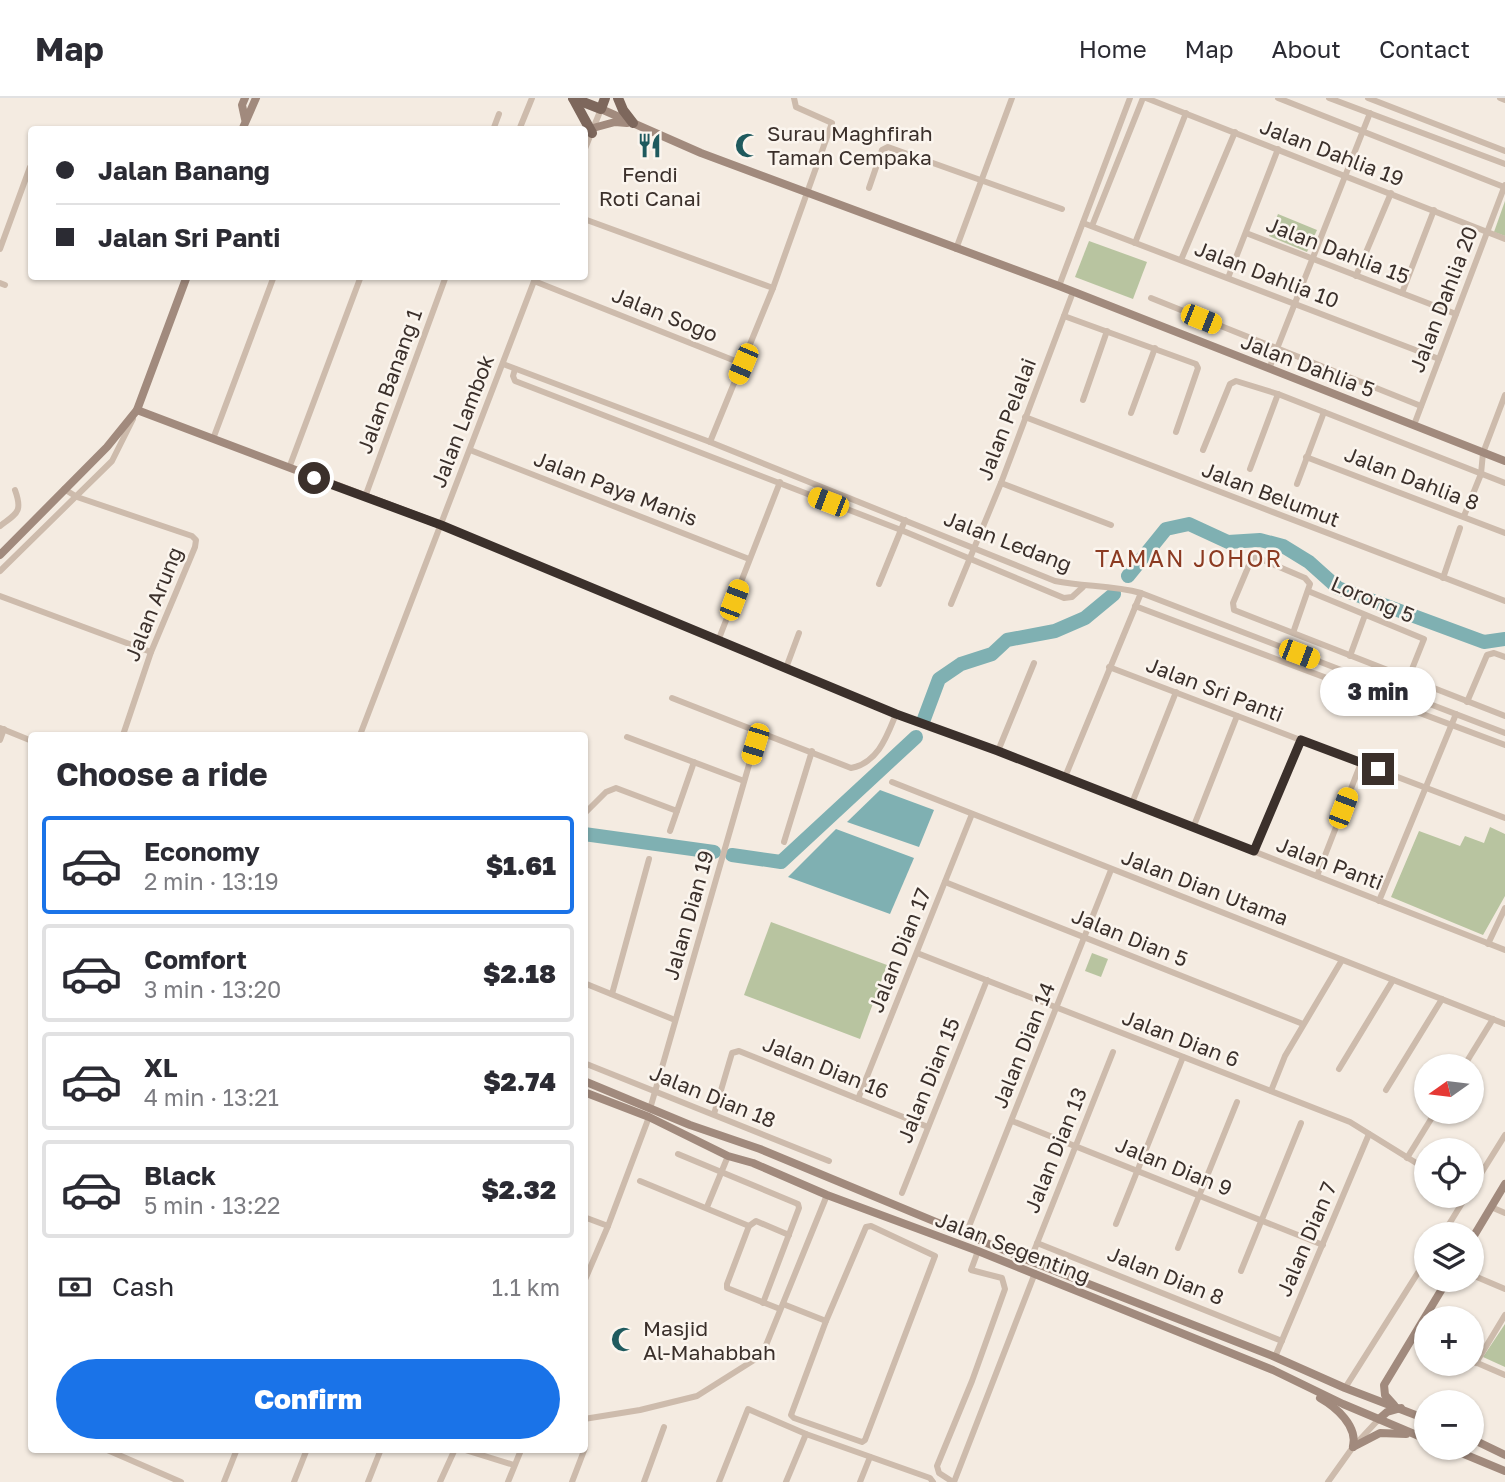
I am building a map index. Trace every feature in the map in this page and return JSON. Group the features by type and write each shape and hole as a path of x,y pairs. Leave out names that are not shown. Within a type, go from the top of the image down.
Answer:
{"main road":[{"path":"573,98 600,110 605,98"},
{"path":"573,98 593,130"},
{"path":"618,98 633,123"}],"street":[{"path":"245,98 245,120"},
{"path":"243,126 256,98"},
{"path":"521,126 532,98"},
{"path":"710,442 773,288 832,123 796,107 794,98"},
{"path":"956,249 1012,98"},
{"path":"1059,286 1130,98"},
{"path":"1092,226 1144,98"},
{"name":"Jalan Dahlia 19","path":"1144,98 1505,239"},
{"path":"1278,98 1505,186"},
{"path":"1329,98 1505,164"},
{"path":"1368,98 1505,150"},
{"path":"1500,98 1505,100"},
{"path":"588,142 600,110"},
{"name":"Jalan Dahlia 5","path":"600,110 701,153 1059,286 1505,461"},
{"path":"1135,243 1186,113"},
{"path":"1269,369 1370,113"},
{"path":"494,126 499,114"},
{"path":"593,130 615,122 633,123"},
{"path":"1181,260 1235,132"},
{"path":"869,188 882,150 888,148 1062,209"},
{"path":"1228,278 1278,149"},
{"path":"0,249 28,172"},
{"name":"Jalan Dahlia 20","path":"1414,425 1505,186"},
{"path":"1356,276 1391,193"},
{"path":"1402,293 1434,210"},
{"path":"588,220 773,288"},
{"name":"Jalan Dahlia 10","path":"1083,223 1439,359"},
{"name":"Jalan Dahlia 15","path":"1246,233 1456,314"},
{"path":"0,571 112,461 137,410 186,280"},
{"path":"213,439 273,280"},
{"path":"289,468 359,280"},
{"name":"Jalan Banang 1","path":"365,497 445,280"},
{"name":"Jalan Lambok","path":"361,732 535,280"},
{"name":"Jalan Sogo","path":"537,280 743,364"},
{"name":"Jalan Pelalai","path":"951,604 1073,292"},
{"path":"1151,298 1421,407"},
{"path":"1064,316 1194,362 1198,368 1176,432"},
{"path":"1083,400 1107,331"},
{"path":"1131,413 1154,348"},
{"name":"Jalan Ledang","path":"503,364 710,442 1055,581 1083,587 1110,586 1140,593 1505,733"},
{"path":"515,369 515,381 901,530 1065,599 1083,587"},
{"name":"Jalan Dahlia 5","path":"1203,450 1230,384 1239,382 1278,394 1505,483"},
{"path":"1250,469 1278,394"},
{"path":"1464,516 1481,474 1483,453 1505,395"},
{"path":"137,410 441,525"},
{"path":"0,555 121,433 137,410"},
{"path":"1297,484 1324,412"},
{"name":"Jalan Belumut","path":"1025,417 1505,601"},
{"name":"Jalan Paya Manis","path":"470,450 749,559"},
{"name":"Jalan Dahlia 8","path":"1306,457 1505,533"},
{"path":"718,641 784,474"},
{"path":"1000,483 1111,525"},
{"name":"Jalan Arung","path":"64,489 77,497 192,536 196,540 151,652 123,732"},
{"path":"0,526 18,512 20,504 15,490"},
{"path":"879,584 905,520"},
{"name":"Jalan Panti","path":"441,525 896,714 998,751 1505,950"},
{"path":"1443,578 1460,528"},
{"name":"Lorong 5","path":"1293,633 1234,610 1233,603 1250,560 1254,557 1305,578 1309,587 1366,615 1424,639 1408,679"},
{"path":"1309,587 1293,633 1505,716"},
{"path":"1065,777 1140,593"},
{"path":"0,596 151,652"},
{"path":"1135,606 1505,745"},
{"path":"1350,656 1366,615"},
{"path":"786,668 799,633"},
{"path":"1467,702 1487,655 1494,653 1505,657"},
{"path":"1294,666 1299,654"},
{"path":"998,751 1034,663"},
{"name":"Jalan Sri Panti","path":"1109,667 1505,818"},
{"path":"1132,803 1177,692"},
{"path":"672,698 851,768 859,766 881,749 896,714"},
{"path":"1379,901 1457,714"},
{"path":"1193,828 1237,716"},
{"path":"0,740 2,728 28,739"},
{"name":"Jalan Dian 19","path":"588,1273 649,1113 759,730"},
{"path":"627,737 744,781"},
{"path":"1254,851 1301,740"},
{"path":"783,842 812,751"},
{"path":"670,831 694,762"},
{"path":"1317,876 1361,763"},
{"name":"Jalan Dian Utama","path":"892,782 1505,1024"},
{"path":"588,810 606,792 616,788 677,811"},
{"name":"Jalan Dian 17","path":"859,1099 972,814"},
{"path":"612,995 649,859"},
{"name":"Jalan Dian 14","path":"966,1234 1111,870"},
{"name":"Jalan Dian 5","path":"945,882 1303,1024"},
{"path":"1488,944 1505,908"},
{"name":"Jalan Dian 6","path":"917,953 1350,1122 1414,1162"},
{"path":"1271,1091 1284,1056 1342,960"},
{"name":"Jalan Dian 15","path":"901,1194 987,980"},
{"path":"1339,1069 1392,980"},
{"path":"588,985 676,1020"},
{"path":"1386,1090 1442,999"},
{"path":"1471,1054 1493,1019"},
{"name":"Jalan Dian 16","path":"714,1114 732,1053 735,1051 928,1127"},
{"name":"Jalan Dian 13","path":"1030,1261 1113,1052"},
{"path":"1116,1224 1183,1057"},
{"name":"Jalan Dian 18","path":"588,1065 829,1161"},
{"name":"Jalan Segenting","path":"588,1083 728,1156 753,1163 827,1195 1035,1273 1414,1433"},
{"name":"Jalan Segenting","path":"588,1093 755,1147 1030,1261 1414,1414"},
{"path":"1178,1248 1237,1102"},
{"name":"Jalan Dian 9","path":"1012,1121 1322,1245"},
{"path":"1241,1270 1300,1123"},
{"path":"1408,1158 1428,1124"},
{"name":"Jalan Dian 7","path":"1275,1357 1369,1134"},
{"path":"1484,1169 1505,1135"},
{"path":"753,1163 762,1159 763,1154 755,1147"},
{"path":"678,1154 798,1204 799,1208 763,1303"},
{"path":"707,1207 728,1156"},
{"path":"793,1181 787,1169 789,1166 800,1165"},
{"path":"640,1181 749,1226"},
{"path":"1482,1222 1505,1184"},
{"path":"588,1419 640,1410 705,1393 762,1355 827,1195"},
{"path":"1491,1207 1505,1213"},
{"path":"588,1218 608,1226"},
{"path":"789,1235 756,1221 749,1226 727,1288 763,1303 825,1321"},
{"path":"871,1226 935,1256 865,1440 859,1441 828,1432 792,1415 825,1321 866,1227 871,1226"},
{"name":"Jalan Dian 8","path":"1037,1243 1282,1341"},
{"path":"978,1251 971,1270 1002,1279 1005,1289 972,1381 937,1466 939,1474 953,1482 1035,1273"},
{"path":"1345,1388 1414,1279"},
{"path":"1484,1280 1505,1289"},
{"path":"1328,1482 1353,1447 1379,1419 1398,1407 1385,1395 1384,1385 1440,1292"},
{"path":"1484,1347 1505,1315"},
{"path":"1275,1357 1282,1369 1328,1403 1346,1421 1353,1431 1353,1447"},
{"path":"1484,1366 1505,1375"},
{"path":"1369,1397 1379,1406 1379,1419"},
{"path":"719,1482 748,1409 806,1434 930,1478 933,1482"},
{"path":"644,1482 664,1427"},
{"path":"1353,1447 1380,1433 1414,1434"},
{"path":"786,1482 806,1434"},
{"path":"1484,1443 1505,1453"},
{"path":"114,1453 181,1482"},
{"path":"224,1482 235,1453"},
{"path":"294,1482 305,1453"},
{"path":"368,1482 379,1453"},
{"path":"440,1482 453,1453"},
{"path":"476,1453 514,1465"},
{"path":"508,1482 520,1453"},
{"path":"572,1482 583,1453"},
{"path":"860,1482 870,1457"},
{"path":"1479,1460 1504,1470"}],"green space":[{"path":"1505,201 1505,236 1494,232"},
{"path":"1278,214 1317,230 1307,252 1269,236"},
{"path":"1089,241 1147,262 1133,299 1075,277"},
{"path":"1490,827 1505,834 1505,896 1483,935 1391,897 1419,831 1460,846 1465,836 1484,843"},
{"path":"771,922 887,965 860,1039 744,995"},
{"path":"1092,953 1108,959 1101,977 1085,971"},
{"path":"1505,1324 1505,1367 1484,1356"}],"water":[{"path":"880,790 934,810 919,847 847,822"},
{"path":"836,829 914,858 890,914 788,877"}],"waterway":[{"path":"1128,576 1166,529 1189,524 1228,542 1260,540 1283,546 1309,562 1338,588 1484,642 1505,639"},
{"path":"924,719 939,679 961,664 992,654 1007,640 1055,631 1085,618 1114,594"},
{"path":"732,855 781,862 916,737"},
{"path":"588,835 714,852"}],"place":[{"name":"Fendi Roti Canai","path":"650,145"},
{"name":"Surau Maghfirah Taman Cempaka","path":"747,145"},
{"name":"Masjid Al-Mahabbah","path":"623,1340"}],"district":[{"name":"TAMAN JOHOR","path":"1189,558"}],"route":[{"path":"314,478 441,525 896,714 1254,851 1301,740 1378,769"}]}
